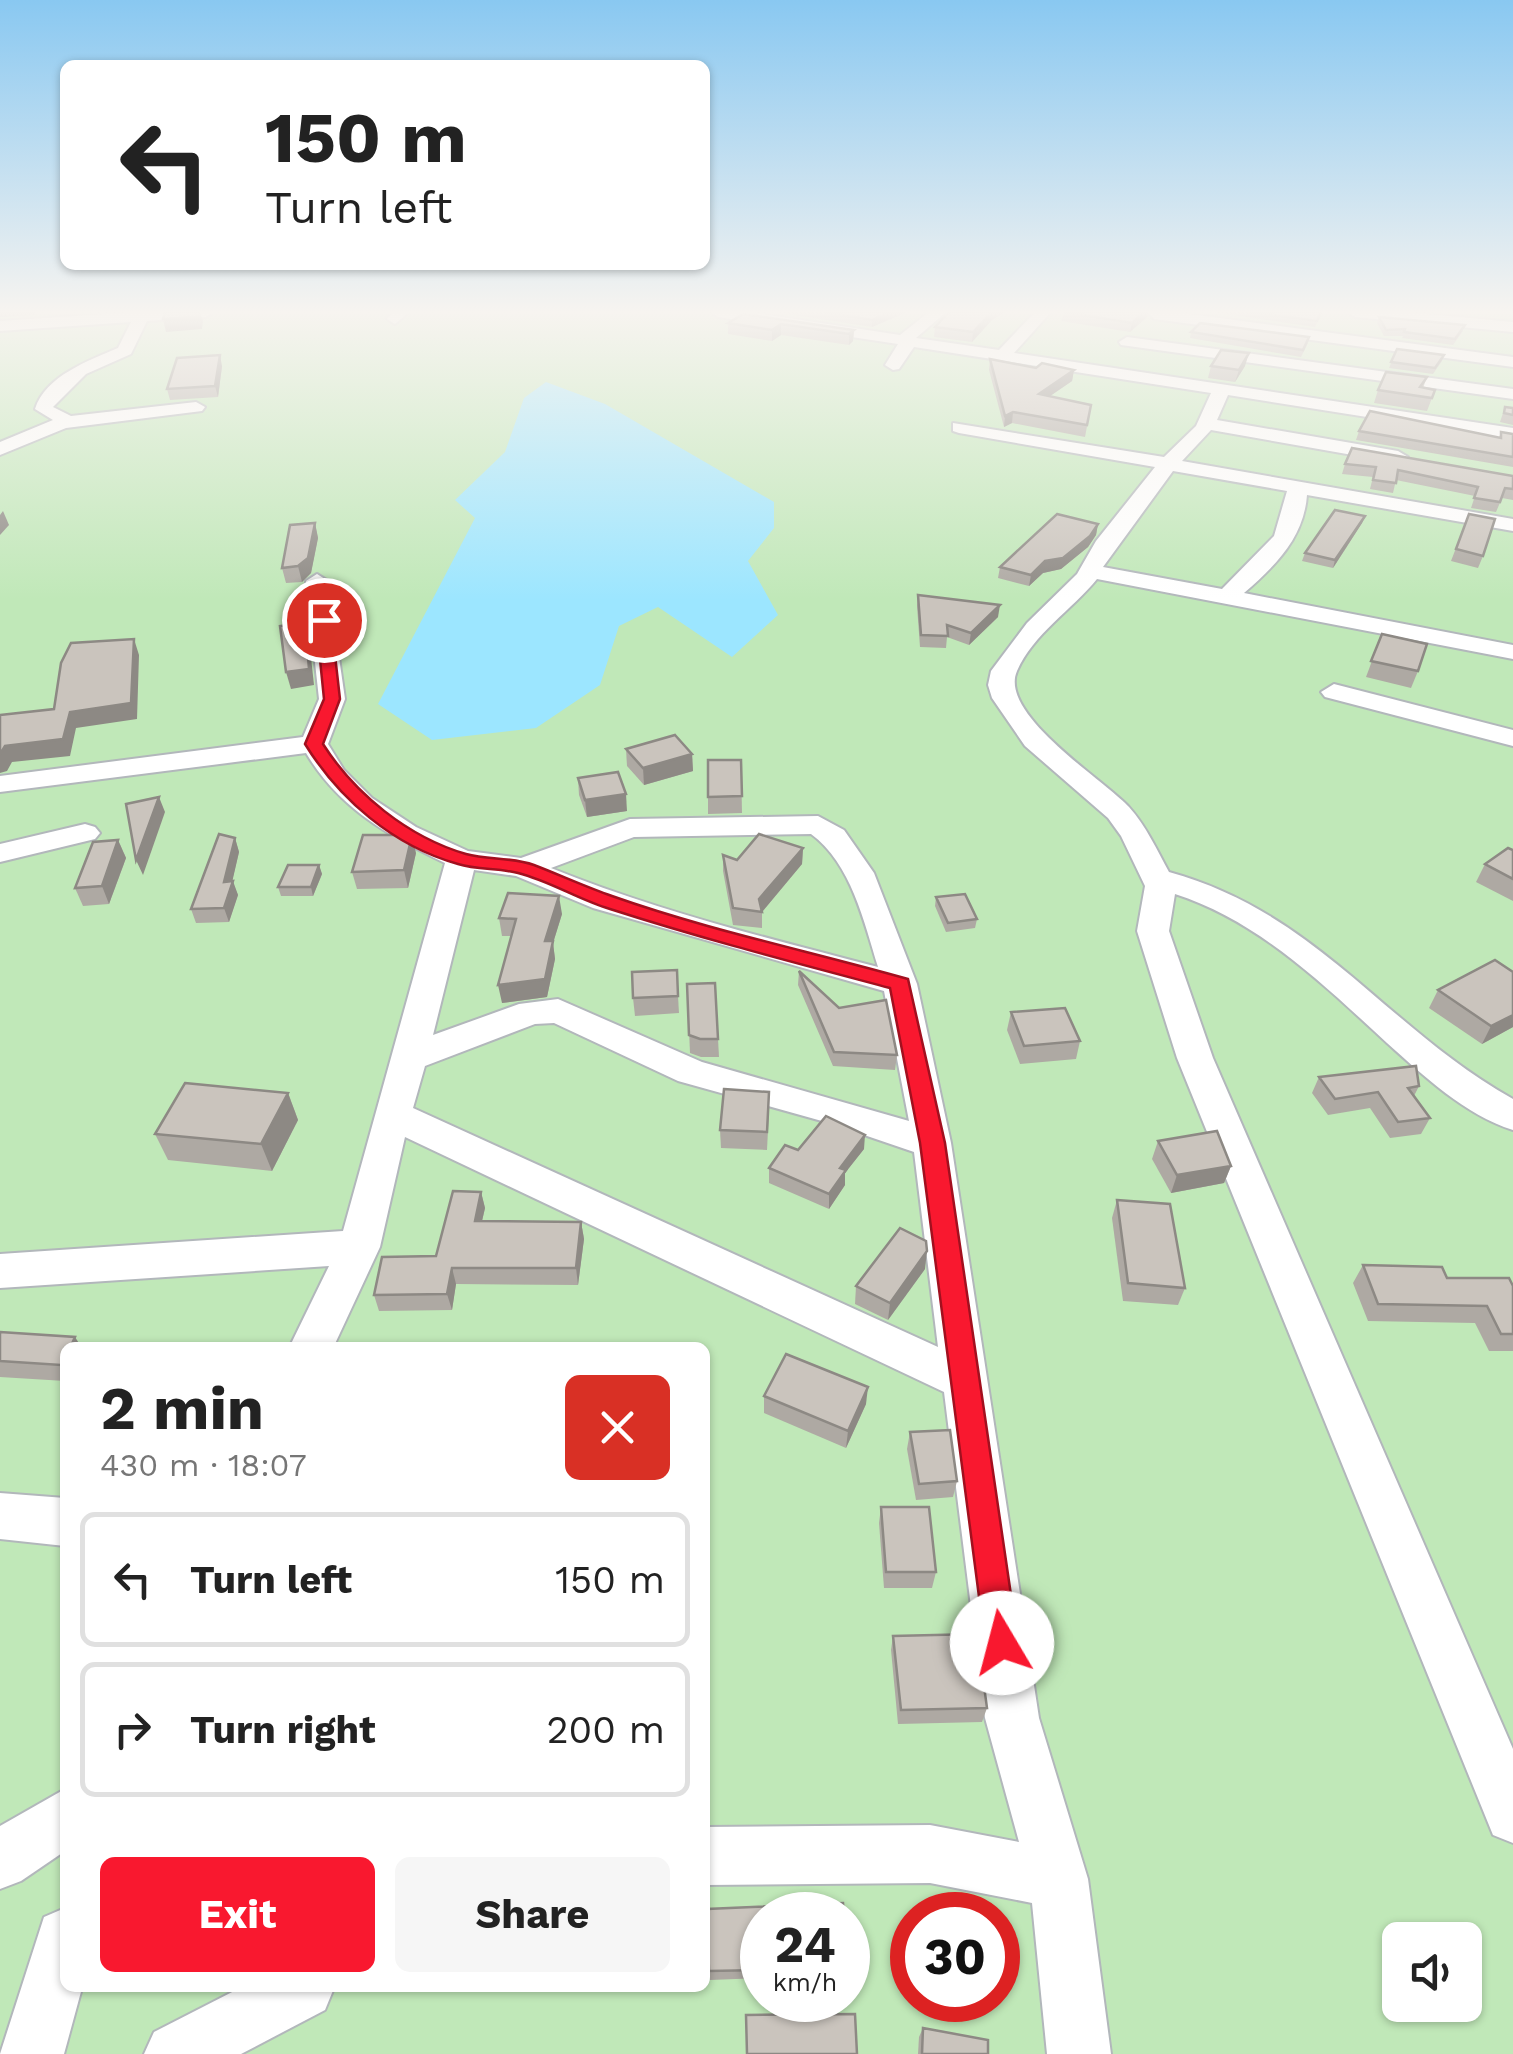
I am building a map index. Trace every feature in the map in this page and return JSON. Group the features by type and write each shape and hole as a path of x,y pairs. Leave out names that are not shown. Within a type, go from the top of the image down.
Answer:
{"street":[{"path":"44,408 63,418 62,423"},
{"path":"0,449 62,423 181,408"},
{"path":"1160,886 1136,835 1118,812 1035,740 1005,698 1002,686 1004,671 1035,628 1091,571 1104,546 1167,465 1207,424 1213,408"},
{"path":"1340,408 1513,434"},
{"path":"1417,420 1418,408"},
{"path":"1207,424 1417,460"},
{"path":"960,427 1513,524"},
{"path":"1229,595 1286,536 1298,513 1297,488"},
{"path":"1091,571 1513,652"},
{"path":"314,744 332,699 318,581"},
{"path":"1334,692 1513,738"},
{"path":"0,784 314,744"},
{"path":"314,744 333,775 362,804 406,834 461,859 523,868 604,901 900,984"},
{"path":"523,868 630,828 818,826 830,831 860,876 900,984 932,1143 1012,1718 1059,1878 1079,2054"},
{"path":"0,853 85,833"},
{"path":"314,1342 359,1246 432,981 461,859"},
{"path":"1513,1116 1448,1076 1304,949 1204,892 1163,880 1153,931 1195,1058 1513,1814"},
{"path":"409,1058 531,1012 558,1011 690,1072 834,1111 932,1143"},
{"path":"392,1115 965,1380"},
{"path":"0,1272 359,1246"},
{"path":"0,1516 60,1522"},
{"path":"0,1860 60,1821"},
{"path":"710,1856 930,1854 1059,1878"},
{"path":"32,2054 60,1956"},
{"path":"176,2054 294,1992"}],"green space":[{"path":"0,408 1513,408 1513,2054 0,2054"}],"water":[{"path":"521,408 612,408 774,502 774,528 748,561 778,615 732,657 658,607 619,626 600,685 536,728 432,740 378,704 475,518 455,500 505,452"}],"building":[{"path":"1003,408 1090,408 1087,425 1013,412 1005,416"},
{"path":"1370,411 1501,438 1501,432 1513,434 1513,457 1359,431"},
{"path":"1352,448 1513,476 1513,489 1505,488 1500,502 1474,498 1478,487 1398,470 1396,483 1373,480 1376,467 1345,464"},
{"path":"1335,510 1365,516 1335,560 1305,553"},
{"path":"1057,514 1098,524 1090,536 1063,558 1045,561 1031,575 1000,567"},
{"path":"1469,514 1495,519 1483,556 1456,549"},
{"path":"315,523 308,558 298,566 282,568 290,525"},
{"path":"918,595 1000,605 971,633 947,625 948,636 921,635"},
{"path":"305,623 309,669 286,672 280,626"},
{"path":"1382,634 1427,644 1418,671 1371,661"},
{"path":"134,639 131,703 70,712 63,739 5,746 0,754 0,715 54,709 61,663 71,643"},
{"path":"675,735 692,754 643,768 626,749"},
{"path":"708,760 741,760 742,796 708,797"},
{"path":"618,772 626,794 585,800 578,778"},
{"path":"159,797 136,860 126,804"},
{"path":"219,834 235,838 224,882 233,881 224,908 191,909"},
{"path":"759,834 803,848 759,899 762,912 733,908 723,855 737,860"},
{"path":"363,835 412,835 404,870 352,872"},
{"path":"118,840 102,886 75,888 93,842"},
{"path":"1508,848 1513,850 1513,879 1485,864"},
{"path":"288,865 319,865 311,887 278,887"},
{"path":"508,893 559,896 545,941 553,941 545,979 498,985 516,919 499,918"},
{"path":"965,894 977,919 948,923 936,897"},
{"path":"1495,960 1513,972 1513,1015 1491,1026 1438,990"},
{"path":"677,970 678,996 633,998 632,972"},
{"path":"799,971 839,1008 886,1000 897,1055 834,1052"},
{"path":"715,983 718,1039 689,1035 687,984"},
{"path":"1065,1008 1080,1041 1024,1046 1011,1012"},
{"path":"1416,1066 1419,1086 1408,1088 1430,1118 1398,1122 1378,1092 1335,1099 1319,1077"},
{"path":"185,1083 288,1093 261,1144 155,1134"},
{"path":"724,1089 769,1092 767,1132 720,1130"},
{"path":"826,1116 865,1135 840,1168 846,1170 829,1194 769,1168 785,1145 798,1150"},
{"path":"1217,1131 1231,1166 1177,1175 1158,1141"},
{"path":"453,1191 481,1192 475,1221 581,1222 576,1268 452,1268 447,1294 374,1295 382,1257 436,1256"},
{"path":"1117,1200 1170,1204 1185,1288 1128,1283"},
{"path":"900,1228 926,1241 927,1251 890,1303 856,1286"},
{"path":"1363,1265 1442,1267 1447,1278 1509,1278 1513,1286 1513,1334 1501,1334 1487,1306 1378,1304"},
{"path":"0,1332 75,1337 73,1342 60,1342 60,1365 0,1361"},
{"path":"786,1354 868,1387 848,1431 764,1396"},
{"path":"950,1430 957,1481 919,1484 910,1432"},
{"path":"881,1507 929,1507 936,1572 886,1572"},
{"path":"977,1634 987,1708 901,1710 893,1636"},
{"path":"740,1908 740,1970 710,1971 710,1909"},
{"path":"746,2022 855,2022 857,2054 747,2054"},
{"path":"923,2028 988,2040 988,2054 922,2054"}],"route":[{"path":"324,620 332,699 314,744 333,775 362,804 406,834 461,859 523,868 604,901 900,984 910,1018 932,1143 1002,1643"}]}
